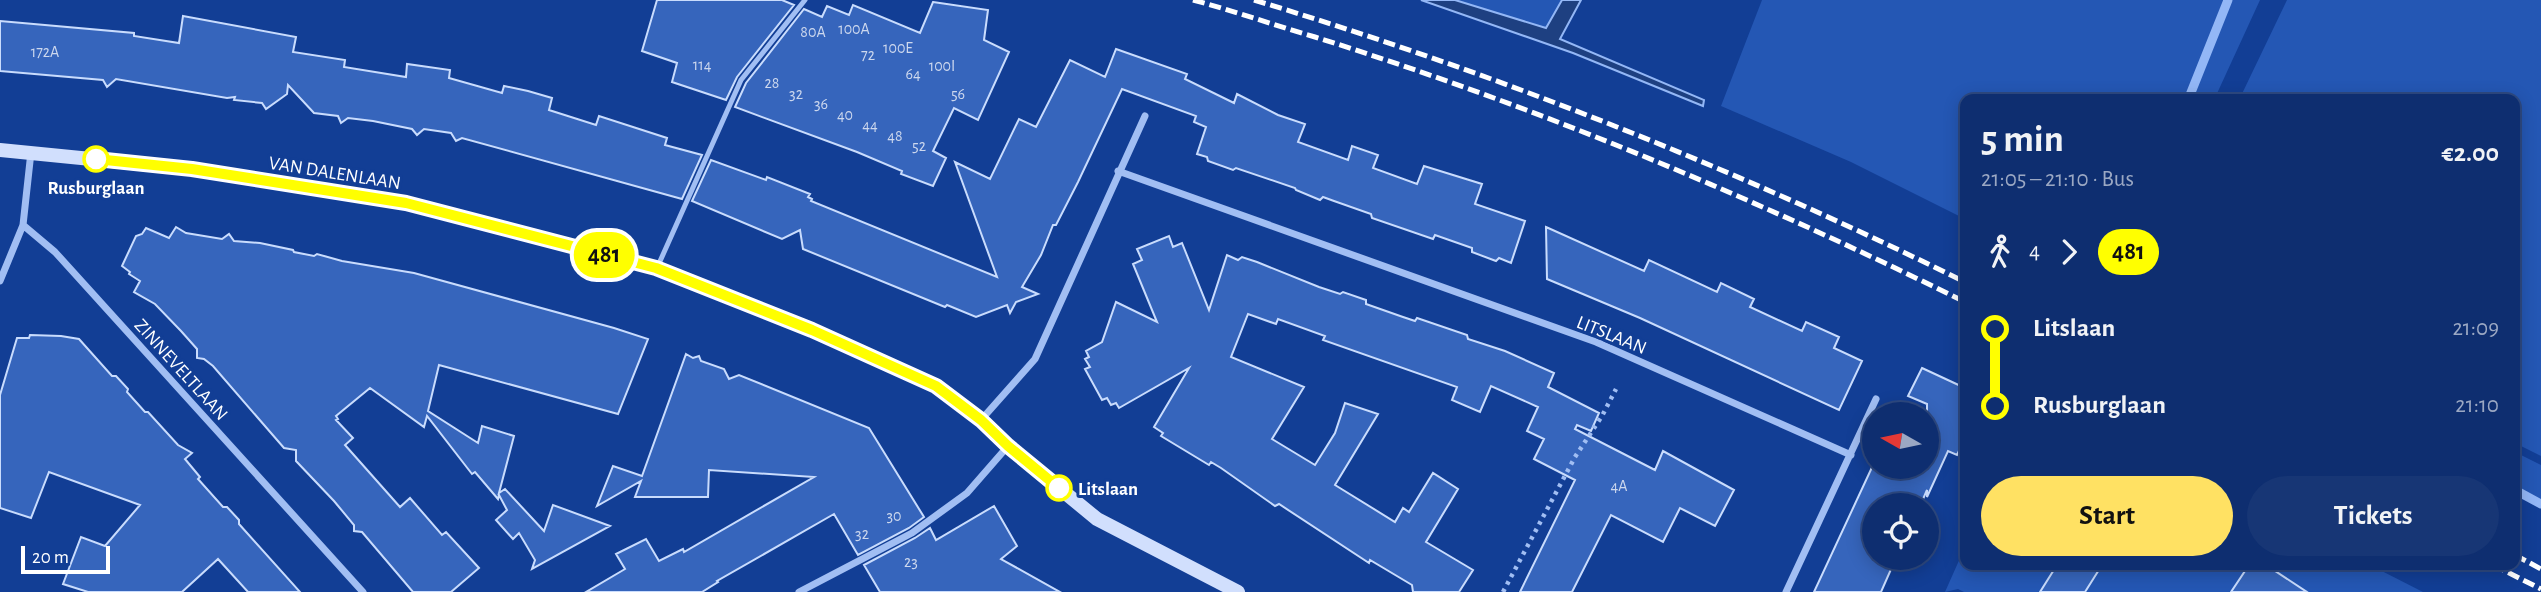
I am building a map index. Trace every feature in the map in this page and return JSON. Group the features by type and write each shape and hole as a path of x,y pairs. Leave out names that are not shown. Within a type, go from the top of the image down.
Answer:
{"street":[{"path":"981,420 1035,359 1145,116"},
{"name":"VAN DALENLAAN","path":"0,150 192,169 406,203 656,268 812,330 936,386 981,420 1008,446 1097,519 1238,592"},
{"path":"0,281 23,225 32,152"},
{"name":"LITSLAAN","path":"1118,171 1596,342 1851,455"},
{"name":"ZINNEVELTLAAN","path":"23,225 65,262 363,592"},
{"path":"1786,592 1877,399"},
{"path":"799,592 912,533 967,493 1008,446"}],"lane":[{"path":"656,268 741,80 805,0"}],"path":[{"path":"1503,592 1575,457 1616,389"}],"shaded area":[{"path":"1421,0 1455,0 1546,28 1562,0 1581,0 1560,39 1704,100 1703,106 1573,53"},
{"path":"1455,0 1562,0 1546,28"},
{"path":"1762,0 2260,0 2217,94 1960,94 1960,216 1851,162 1721,106"},
{"path":"2287,0 2541,0 2541,456 2520,446 2520,94 2242,94"},
{"path":"2520,454 2541,465 2541,501 2520,490"},
{"path":"1960,558 1960,570 2380,570 2423,592 1964,592 1958,589 1945,592"}],"building":[{"path":"657,0 782,0 794,5 737,77 726,100 672,82 677,63 642,51"},
{"path":"933,2 988,10 984,40 1009,52 978,120 954,108 933,151 946,158 933,186 901,174 902,171 857,152 735,107 746,83 804,9 822,17 827,6 849,15 853,5 920,33"},
{"path":"183,16 296,37 293,52 345,60 344,67 406,77 407,64 450,70 449,78 502,93 504,86 552,98 549,110 596,125 599,116 667,138 665,145 702,155 682,199 462,138 456,141 451,133 424,129 417,135 412,129 348,118 341,123 338,116 314,113 288,85 287,94 266,109 262,103 234,100 235,97 227,98 116,79 107,87 103,80 0,71 0,21 134,33 134,36 179,43"},
{"path":"1116,49 1187,74 1185,79 1234,103 1237,94 1278,115 1305,124 1298,142 1348,160 1352,146 1378,155 1373,168 1417,184 1424,166 1482,184 1475,204 1525,221 1511,263 1499,258 1496,261 1472,252 1472,248 1435,235 1433,239 1372,218 1371,214 1323,197 1320,200 1295,188 1208,161 1207,157 1197,154 1206,127 1194,122 1196,116 1122,89 1078,182 1022,287 1038,294 1016,302 1010,313 1007,305 976,317 947,305 945,307 803,249 800,230 782,239 692,201 711,160 766,180 767,177 810,194 808,197 811,201 997,277 955,162 990,179 1019,119 1036,127 1070,60 1105,77"},
{"path":"176,227 186,233 222,239 229,234 234,241 260,243 314,256 317,254 414,273 648,339 618,414 439,365 428,411 478,443 482,426 514,436 499,493 505,489 544,531 553,505 610,526 532,569 535,560 519,533 513,539 496,520 507,510 499,495 498,499 475,472 472,474 427,416 424,427 370,388 336,416 336,420 353,438 345,445 400,507 410,498 442,535 446,532 479,568 451,592 413,592 362,532 354,531 354,525 296,461 296,450 284,448 213,366 204,359 197,358 197,349 181,331 155,304 134,292 140,281 122,266 136,236 142,234 146,228 169,238"},
{"path":"1546,227 1644,271 1649,260 1717,292 1721,283 1754,299 1750,307 1802,331 1806,322 1839,337 1834,348 1862,361 1839,410 1640,318 1547,279"},
{"path":"1169,236 1173,247 1182,243 1209,310 1227,255 1238,260 1242,257 1257,262 1319,287 1366,300 1366,304 1403,317 1415,321 1417,318 1467,335 1468,339 1505,351 1554,373 1548,387 1599,413 1591,431 1577,425 1575,429 1655,470 1663,451 1734,490 1715,526 1680,508 1663,542 1611,515 1572,592 1520,592 1575,480 1534,459 1544,439 1527,431 1538,407 1491,386 1480,412 1452,400 1457,387 1323,340 1325,336 1278,319 1276,324 1248,314 1231,357 1304,387 1272,439 1315,465 1335,433 1345,403 1378,414 1335,485 1395,522 1403,508 1409,512 1433,473 1458,489 1426,542 1473,570 1459,592 1413,592 1412,585 1370,560 1369,563 1279,504 1275,506 1211,462 1209,465 1161,436 1163,433 1154,427 1189,368 1119,408 1116,403 1111,405 1107,398 1102,400 1085,369 1090,367 1085,359 1089,357 1086,351 1102,342 1116,302 1157,322 1133,264 1142,260 1137,249"},
{"path":"30,335 79,339 112,376 116,376 128,389 127,392 145,412 148,412 178,445 192,453 185,459 200,477 198,479 223,507 227,507 239,520 239,524 300,592 248,592 218,559 182,592 88,592 63,584 81,537 105,546 140,505 49,472 31,518 0,508 0,395 17,338 29,338"},
{"path":"686,354 693,358 699,356 701,361 724,369 729,379 739,375 869,428 924,517 858,555 834,514 702,592 586,592 625,569 616,554 646,539 659,561 683,549 684,552 814,477 709,470 708,497 635,497 641,481 597,506 613,466 642,476"},
{"path":"1922,368 1960,386 1960,449 1957,455 1948,451 1939,471 1939,402 1922,402 1908,396"},
{"path":"1866,480 1935,480 1929,493 1927,490 1926,493 1862,493 1862,570 1891,570 1881,592 1814,592"},
{"path":"994,506 1017,546 1001,559 1060,592 880,592 864,565 930,528 936,540"},
{"path":"2054,570 2099,570 2085,592 2040,592"},
{"path":"2246,570 2274,570 2307,592 2231,592"}],"waterway":[{"path":"2190,94 2228,0"},
{"path":"2520,493 2541,504"}],"railway":[{"path":"1193,0 1398,64 1563,124 1726,191 1960,300"},
{"path":"1254,0 1436,59 1616,126 1792,201 1960,280"},
{"path":"2520,558 2541,569"},
{"path":"2503,570 2541,589"}],"bus line":[{"name":"481","path":"96,159 192,169 406,203 656,268 812,330 936,386 981,420 1059,488"}],"place":[{"name":"Rusburglaan","path":"96,159"},
{"name":"Litslaan","path":"1059,488"}]}
